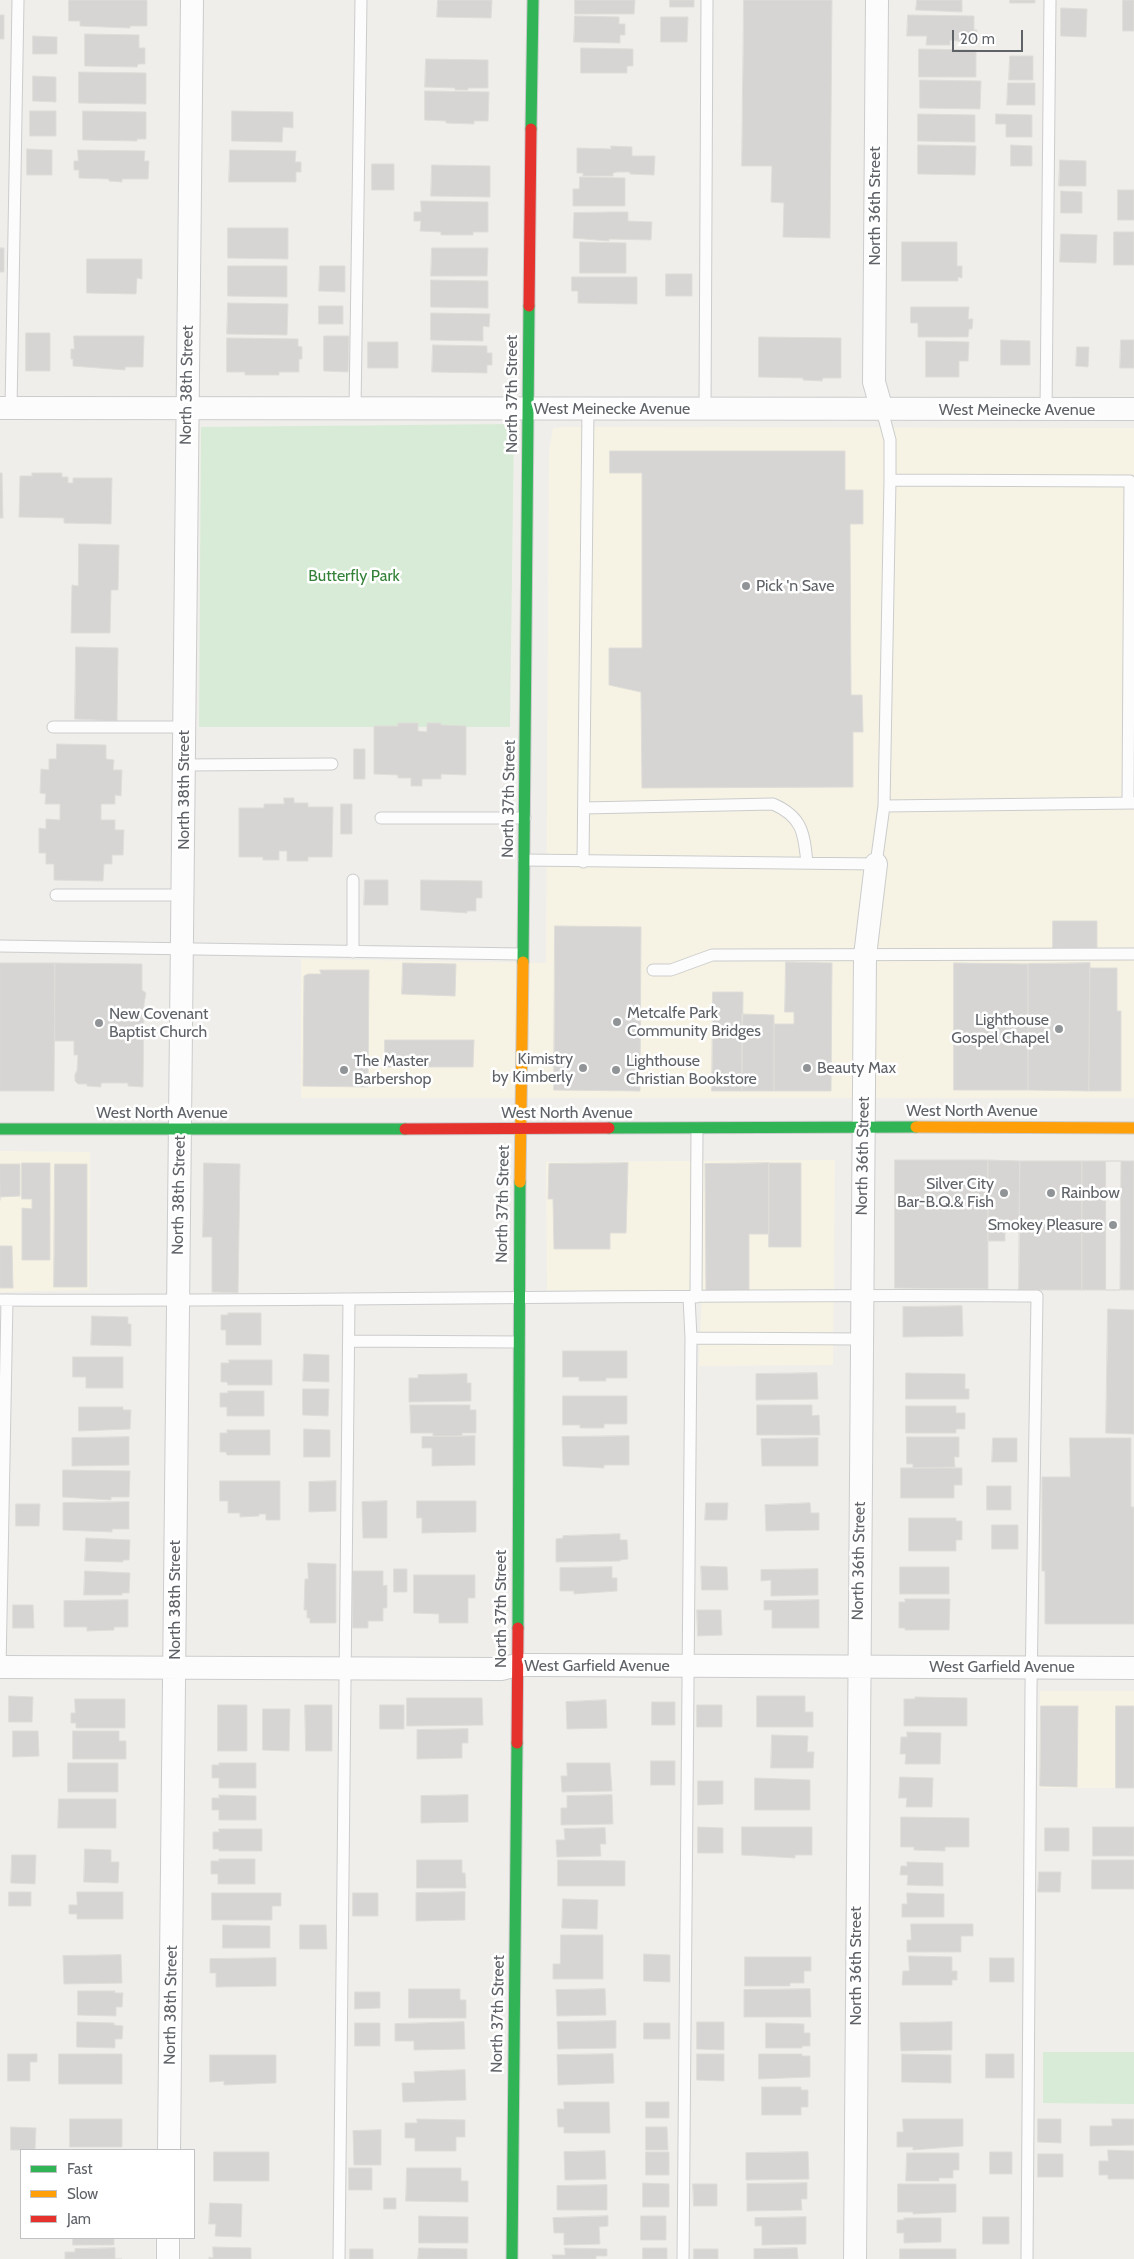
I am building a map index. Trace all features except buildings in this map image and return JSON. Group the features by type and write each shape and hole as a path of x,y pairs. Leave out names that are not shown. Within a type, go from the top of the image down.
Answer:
{"street":[{"name":"North 38th Street","path":"169,2149 192,0"},
{"name":"North 37th Street","path":"512,2259 518,1298 534,0"},
{"name":"North 36th Street","path":"876,0 874,382 882,410"},
{"name":"West Meinecke Avenue","path":"6,408 1134,409"},
{"name":"North 36th Street","path":"855,2259 858,1666 865,956 876,864"},
{"name":"West North Avenue","path":"0,1129 1134,1128"},
{"name":"West Garfield Avenue","path":"0,1666 501,1668 517,1665 1134,1668"},
{"path":"168,2239 168,2259"}],"lane":[{"path":"6,408 18,0"},
{"path":"356,408 361,0"},
{"path":"705,409 707,0"},
{"path":"1046,410 1050,0"},
{"path":"583,862 588,409"},
{"path":"524,860 876,864 884,806 890,480 890,440 882,410"},
{"path":"884,806 1131,803 1130,481 890,480"},
{"path":"53,727 184,727"},
{"path":"184,765 332,764"},
{"path":"584,808 773,804 787,810 799,823 804,840 807,864"},
{"path":"381,818 525,818"},
{"path":"353,880 353,952"},
{"path":"56,895 183,894"},
{"path":"0,946 522,954"},
{"path":"653,970 671,970 712,955 1134,954"},
{"path":"683,2259 691,1338 698,1128"},
{"path":"0,1674 3,1300 693,1297 862,1294 1037,1296 1031,1667 1027,2259"},
{"path":"339,2259 349,1299"},
{"path":"691,1338 861,1339"},
{"path":"348,1341 518,1342"}],"shaded area":[{"path":"553,428 1134,428 1134,1098 301,1098 301,959 546,963 549,451"},
{"path":"0,1151 90,1152 89,1290 0,1292"},
{"path":"835,1160 833,1365 699,1366 702,1291 547,1290 546,1162"},
{"path":"1040,1691 1134,1691 1134,1788 1039,1788"}],"green space":[{"name":"Butterfly Park","path":"514,424 510,727 199,727 201,427"},
{"path":"1043,2052 1134,2052 1134,2104 1043,2103"}],"traffic: fast":[{"path":"531,129 533,0"},
{"path":"523,962 529,306"},
{"path":"609,1128 916,1127"},
{"path":"0,1129 405,1129"},
{"path":"518,1628 520,1182"},
{"path":"512,2259 517,1743"}],"traffic: slow":[{"path":"520,1182 523,962"},
{"path":"916,1127 1134,1128"}],"traffic: jam":[{"path":"529,306 531,129"},
{"path":"405,1129 609,1128"},
{"path":"517,1743 518,1628"}],"place":[{"name":"Pick 'n Save","path":"746,586"},
{"name":"Metcalfe Park Community Bridges","path":"617,1022"},
{"name":"New Covenant Baptist Church","path":"99,1023"},
{"name":"Lighthouse Gospel Chapel","path":"1059,1029"},
{"name":"Kimistry by Kimberly","path":"583,1068"},
{"name":"Beauty Max","path":"807,1068"},
{"name":"The Master Barbershop","path":"344,1070"},
{"name":"Lighthouse Christian Bookstore","path":"616,1070"},
{"name":"Silver City Bar-B.Q.& Fish","path":"1004,1193"},
{"name":"Rainbow","path":"1051,1193"},
{"name":"Smokey Pleasure","path":"1113,1225"}]}
